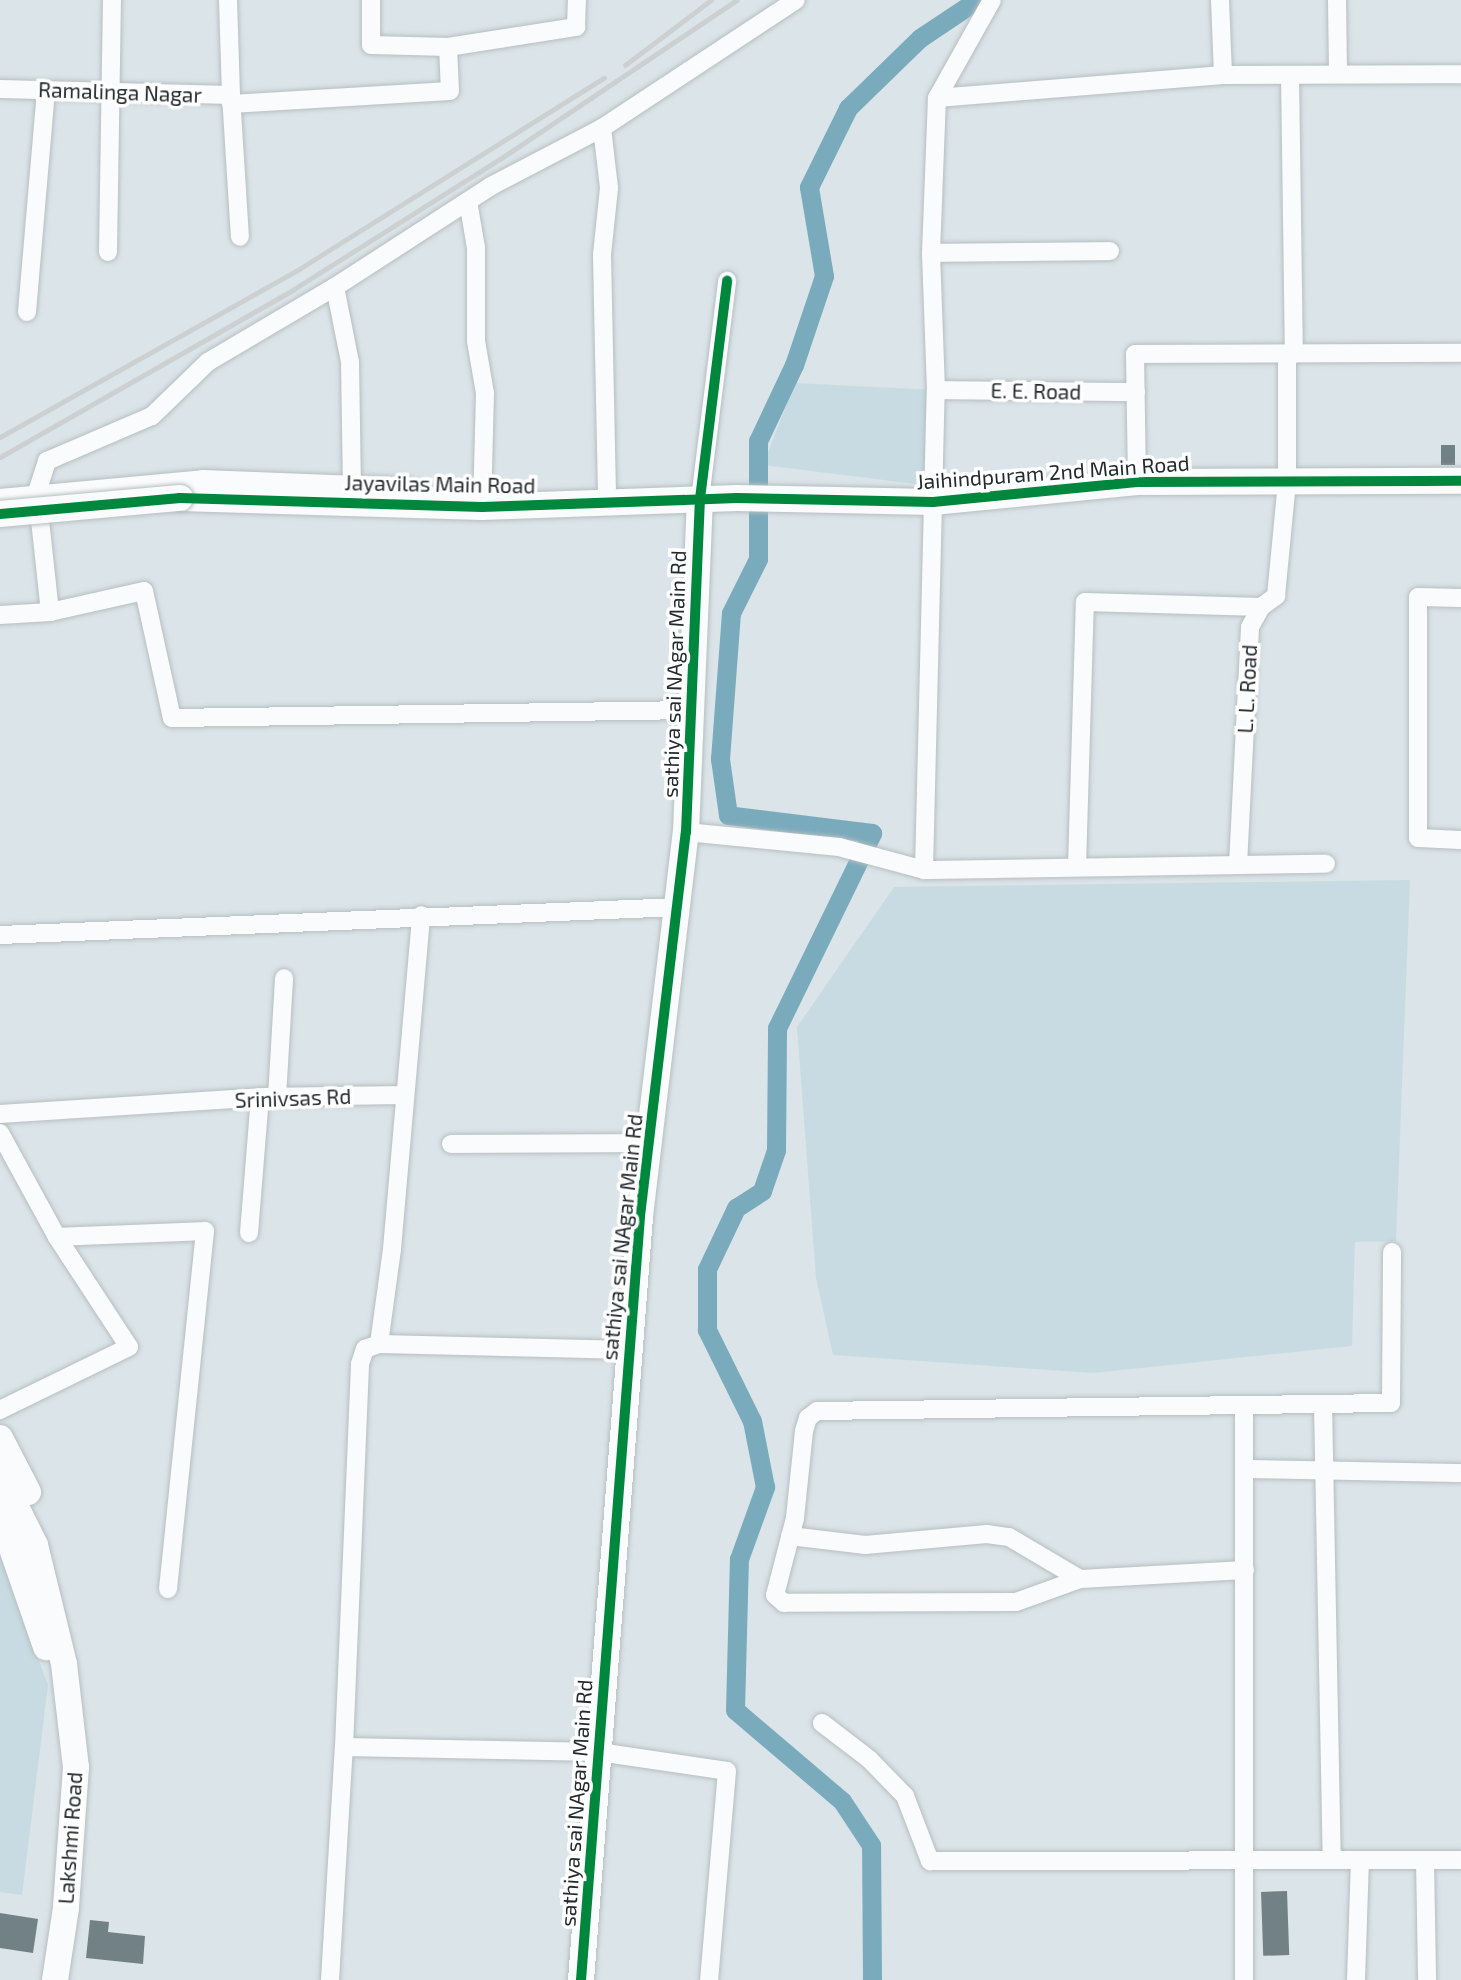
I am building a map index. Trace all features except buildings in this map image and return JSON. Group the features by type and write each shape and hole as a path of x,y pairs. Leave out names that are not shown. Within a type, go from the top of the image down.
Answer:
{"street":[{"path":"108,252 112,0"},
{"path":"228,0 240,237"},
{"path":"370,0 371,45 448,47 576,27 577,0"},
{"path":"50,612 37,492 47,461 152,416 208,362 335,288 468,201 602,128 796,0"},
{"path":"924,870 936,390 931,253 937,98 992,0"},
{"path":"1220,0 1223,75"},
{"path":"1337,0 1338,74"},
{"name":"Ramalinga Nagar","path":"0,89 231,99 450,92 448,47"},
{"path":"937,98 1223,75 1461,74"},
{"name":"L. L. Road","path":"1238,865 1250,627 1261,607 1276,596 1287,482 1290,75"},
{"path":"27,312 46,90"},
{"path":"602,128 609,188 602,255 607,504"},
{"path":"468,201 476,248 476,341 485,393 482,507"},
{"path":"931,253 1110,251"},
{"path":"700,499 727,281"},
{"path":"335,288 350,362 352,484"},
{"path":"1137,482 1135,354 1461,353"},
{"name":"E. E. Road","path":"936,390 1136,392"},
{"name":"Jayavilas Main Road","path":"0,498 37,492 203,480 409,487 453,506"},
{"name":"Jaihindpuram 2nd Main Road","path":"737,498 933,502 1137,482 1461,481"},
{"name":"Jayavilas Main Road","path":"0,514 180,498 482,507 737,498"},
{"name":"sathiya sai NAgar Main Rd","path":"581,1980 630,1350 649,1143 686,832 700,499"},
{"path":"0,615 50,612 144,591 172,718 693,710"},
{"path":"1461,598 1418,597 1418,838 1461,840"},
{"path":"1077,867 1085,602 1261,607"},
{"path":"686,832 839,847 924,870 1326,864"},
{"path":"0,935 421,915 679,907"},
{"path":"379,1344 421,915"},
{"path":"249,1233 284,978"},
{"name":"Srinivsas Rd","path":"0,1114 269,1097 405,1095"},
{"path":"0,1133 57,1237 129,1347 0,1410"},
{"path":"451,1144 649,1143"},
{"path":"57,1237 205,1231 168,1589"},
{"path":"1245,1570 1080,1579 1016,1602 784,1603 777,1600 776,1586 790,1536 804,1460 804,1431 808,1418 817,1411 1391,1403 1392,1252"},
{"path":"330,1980 345,1747 360,1364 365,1349 379,1344 630,1350"},
{"path":"1323,1404 1327,1470 1332,1860"},
{"path":"1244,1406 1244,1980"},
{"name":"Lakshmi Road","path":"0,1438 55,1556 76,1663 68,1696"},
{"path":"1246,1469 1461,1473"},
{"name":"Lakshmi Road","path":"0,1475 35,1545 68,1696 75,1767 66,1908 55,1980"},
{"name":"Lakshmi Road","path":"0,1514 35,1619 68,1696"},
{"path":"790,1536 866,1545 987,1534 1009,1537 1080,1579"},
{"path":"822,1723 869,1759 905,1796 930,1861 1461,1860"},
{"path":"345,1747 599,1752 727,1771 709,1980"},
{"path":"1356,1980 1360,1860"},
{"path":"1425,1860 1427,1980"}],"shaded area":[{"path":"795,383 936,390 924,485 763,465"},
{"path":"1410,880 1396,1241 1355,1242 1352,1346 1093,1373 833,1355 816,1278 797,1027 894,887"},
{"path":"0,1557 48,1685 22,1895 0,1892"}],"waterway":[{"path":"872,1980 871,1845 842,1801 735,1710 739,1559 765,1487 752,1421 707,1330 707,1269 736,1208 762,1191 776,1150 777,1028 872,833 728,815 720,759 731,613 758,559 758,441 794,365 824,276 809,187 848,108 920,38 977,0"}],"railway":[{"path":"625,65 711,0"},
{"path":"0,457 294,289 500,159 737,0"},
{"path":"0,437 299,269 604,78"}],"cycle path":[{"path":"581,1980 640,1216 686,832 700,499 727,281"},
{"path":"0,514 180,498 482,507 737,498 933,502 1137,482 1461,481"}]}
